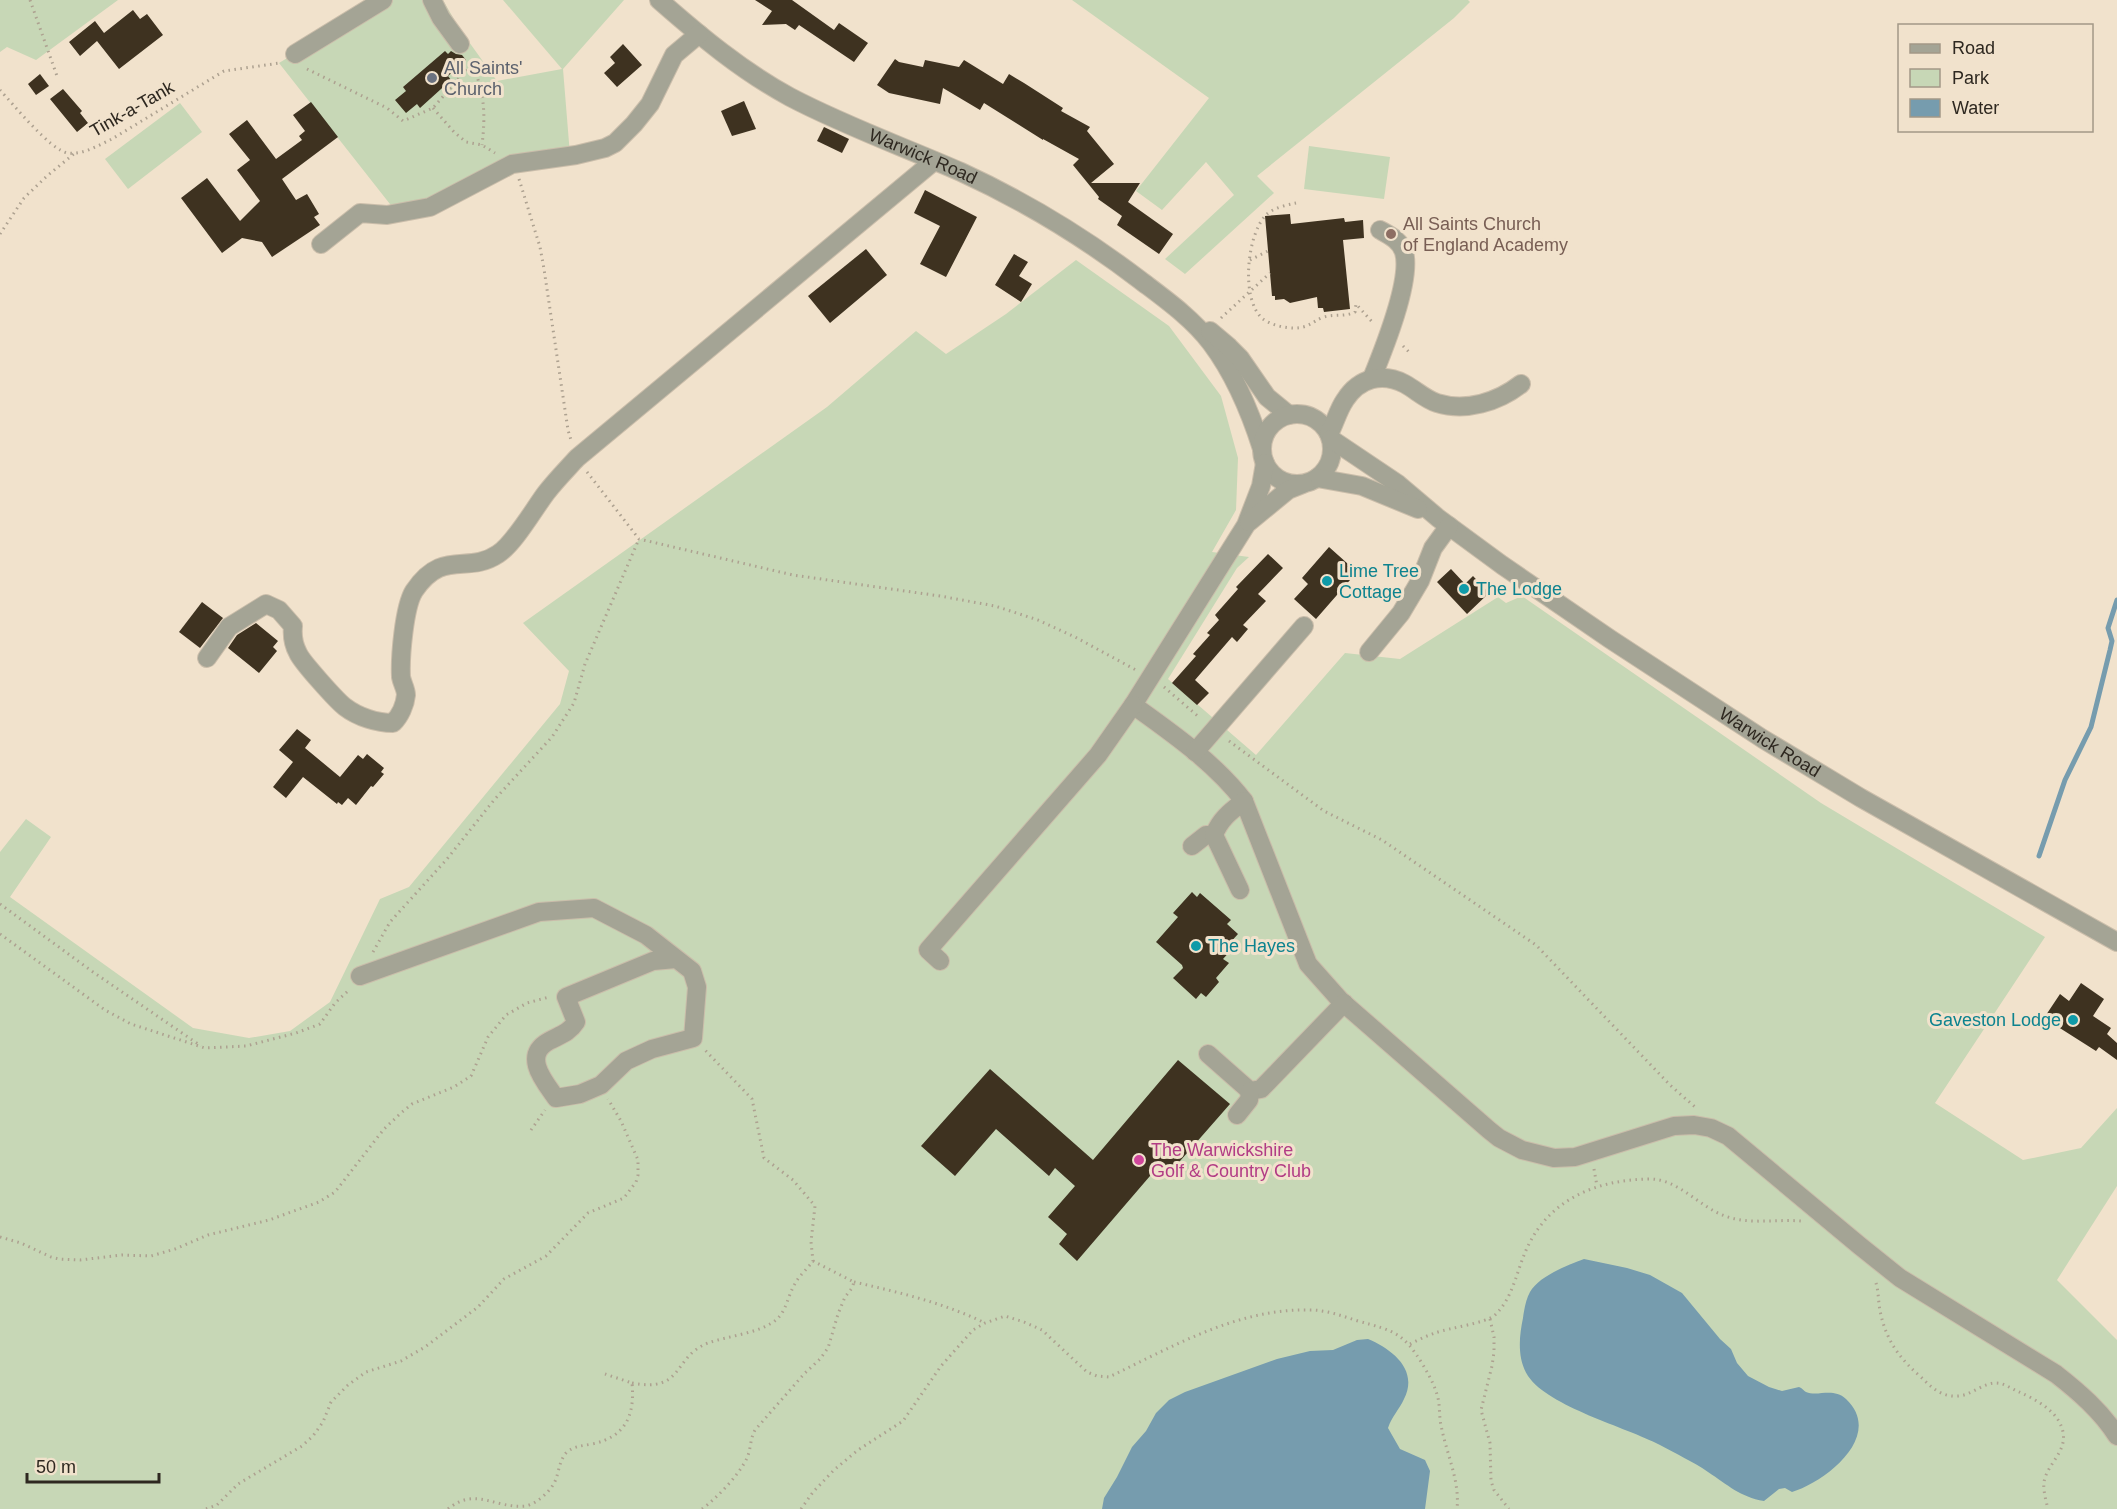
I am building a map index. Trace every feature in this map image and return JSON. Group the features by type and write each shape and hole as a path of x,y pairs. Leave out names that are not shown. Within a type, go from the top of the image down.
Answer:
{"street":[{"path":"292,57 383,0"},
{"path":"432,0 441,18 460,44"},
{"name":"Warwick Road","path":"659,0 732,60 788,96 1025,204 1108,256 1185,316 1209,330 1240,358 1267,397 1296,414"},
{"path":"321,244 360,213 387,215 430,207 512,164 594,151 615,142 626,134 651,104 674,56 699,34"},
{"path":"207,658 230,627 266,604 279,610 293,626 292,636 298,655 345,707 365,718 381,723 393,723 400,716 406,694 401,678 404,623 412,594 424,577 444,565 481,561 499,554 577,458 934,161"},
{"path":"1372,378 1390,336 1405,269 1405,259 1400,245 1393,237 1380,230"},
{"name":"Warwick Road","path":"1185,316 1210,342 1233,376 1249,411 1264,456"},
{"path":"1330,436 1345,400 1356,388 1372,378 1392,378 1438,403 1461,406 1486,403 1504,396 1521,384"},
{"path":"940,961 928,951 1098,755 1133,705 1246,525 1261,486 1264,436 1270,427 1278,420 1296,414 1320,411 1345,400"},
{"path":"1246,525 1288,490 1310,481 1330,462 1333,447 1330,436 1318,420 1296,414"},
{"name":"Warwick Road","path":"1330,436 1398,484 1444,522 1610,639 1796,760 2117,942"},
{"path":"1264,456 1271,472 1282,480 1291,484 1310,481"},
{"name":"Warwick Road","path":"1310,481 1362,486 1444,522"},
{"path":"1369,652 1401,613 1420,581 1444,522"},
{"path":"1194,752 1304,626"},
{"path":"1133,705 1194,752 1234,788 1244,801 1308,964 1344,1003 1499,1138 1522,1150 1554,1158 1575,1157 1674,1126 1694,1125 1711,1128 1728,1136 1900,1278 2063,1379 2094,1408 2117,1436"},
{"path":"1239,890 1214,835 1224,816 1244,801"},
{"path":"1192,846 1206,835 1214,835"},
{"path":"360,976 539,912 594,908 645,934 692,971 697,987 693,1038 652,1048 626,1061 601,1085 580,1094 556,1098 539,1074 535,1061 538,1050 547,1042 571,1030 576,1022 566,997 653,961 676,959"},
{"path":"1250,1091 1261,1089 1344,1003"},
{"path":"1208,1054 1250,1091"},
{"path":"1237,1114 1249,1100 1250,1091"}],"path":[{"path":"30,0 57,76"},
{"path":"460,44 472,59 482,88 485,117 482,145"},
{"path":"292,57 387,108 403,121 433,108 472,62"},
{"name":"Tink-a-Tank","path":"0,90 54,146 67,153 75,153 94,148 112,139 224,70 272,65 292,57"},
{"path":"433,108 466,142 482,145 512,164 519,178 540,248 568,430 577,458 639,539 794,575 995,606 1076,637 1111,658 1150,676 1213,729 1285,784 1324,811 1382,840 1536,945 1670,1085 1703,1114"},
{"path":"0,234 24,198 75,153"},
{"path":"1296,203 1268,212 1261,221 1250,249 1250,290 1254,306 1263,319 1278,326 1292,328 1309,326 1323,317 1349,315 1355,312 1356,304 1381,332 1397,340 1410,353"},
{"path":"1250,260 1268,251"},
{"path":"1209,330 1270,273"},
{"path":"0,934 105,1010 131,1024 205,1048 246,1046 296,1034 320,1024 360,976 390,922 447,859 494,800 552,737 574,703 585,664 639,539"},
{"path":"0,904 93,972 205,1048"},
{"path":"0,1237 59,1259 80,1260 122,1255 151,1256 208,1235 269,1220 319,1202 335,1192 384,1129 400,1113 419,1101 471,1076 488,1037 506,1015 527,1003 566,997"},
{"path":"605,1374 632,1383 662,1384 677,1373 695,1351 705,1344 768,1325 777,1319 795,1283 813,1261 811,1242 815,1206 793,1180 764,1158 752,1099 693,1038"},
{"path":"206,1509 217,1505 238,1485 302,1446 323,1422 331,1402 348,1385 366,1372 401,1361 430,1344 478,1307 504,1279 546,1256 588,1213 624,1198 636,1182 638,1160 621,1121 601,1085"},
{"path":"531,1130 556,1098"},
{"path":"1410,1344 1436,1332 1494,1317 1506,1302 1528,1245 1543,1223 1560,1204 1588,1189 1627,1180 1651,1178 1670,1184 1711,1210 1727,1217 1749,1221 1803,1221"},
{"path":"813,1261 854,1282 914,1296 985,1323"},
{"path":"1871,1275 1876,1283 1880,1312 1886,1331 1899,1356 1935,1390 1946,1395 1957,1396 1995,1383 2005,1384 2036,1400 2059,1422 2063,1432 2062,1447 2044,1483 2048,1509"},
{"path":"702,1509 728,1484 746,1458 755,1430 828,1348 845,1297 854,1282"},
{"path":"801,1509 813,1491 834,1470 858,1450 903,1421 941,1366 973,1330 985,1323 1005,1316 1033,1326 1057,1342 1087,1372 1109,1377 1209,1330 1285,1310 1329,1312 1394,1333 1410,1344 1433,1384 1438,1398 1445,1449 1457,1487 1456,1509"},
{"path":"1490,1319 1494,1337 1494,1352 1480,1410 1490,1443 1491,1481 1494,1490 1509,1509"},
{"path":"448,1509 456,1502 470,1499 506,1508 529,1505 538,1500 555,1481 563,1458 568,1452 574,1447 598,1443 622,1429 628,1421 633,1400 632,1383"}],"green space":[{"path":"0,0 118,0 36,60 7,47 0,52"},
{"path":"383,0 443,0 459,28 497,81 562,69 503,0 624,0 563,69 570,155 536,160 397,213 279,63"},
{"path":"1072,0 1468,0 1470,2 1454,18 1257,176 1274,193 1185,274 1165,259 1234,195 1206,162 1162,210 1136,191 1209,98"},
{"path":"180,103 202,132 128,189 105,159"},
{"path":"1309,146 1390,157 1384,199 1304,189"},
{"path":"1076,260 1169,326 1221,396 1238,458 1236,510 1212,552 1249,557 1237,568 1168,679 1256,755 1345,653 1400,659 1498,597 1506,603 1522,596 1821,803 2045,937 1935,1103 2023,1160 2081,1148 2117,1108 2117,1186 2057,1280 2117,1340 2117,1509 0,1509 0,852 26,819 51,837 10,897 193,1028 249,1038 290,1031 330,1002 380,899 409,887 560,704 569,671 523,623 827,407 916,331 946,354 1006,314"}],"water":[{"path":"1584,1259 1650,1275 1682,1293 1731,1349 1737,1363 1748,1376 1782,1391 1799,1387 1811,1393 1841,1395 1856,1413 1859,1428 1855,1442 1846,1456 1834,1468 1805,1487 1792,1492 1785,1488 1779,1489 1764,1501 1734,1490 1697,1465 1660,1445 1570,1407 1538,1387 1524,1369 1520,1348 1527,1298 1534,1286 1547,1276"},
{"path":"1368,1339 1394,1355 1406,1370 1408,1389 1388,1428 1400,1449 1425,1460 1430,1471 1425,1509 1102,1509 1104,1498 1132,1447 1146,1431 1156,1413 1169,1400 1185,1392 1277,1359 1310,1351 1333,1350 1357,1340"}],"building":[{"path":"755,0 792,0 834,30 839,23 868,43 854,62 799,25 795,30 786,24 762,25 772,11"},
{"path":"133,10 140,19 147,14 163,35 119,69 97,41 80,56 69,42 95,21 104,33"},
{"path":"623,44 642,65 617,87 604,73 615,63 610,57"},
{"name":"All Saints' Church","path":"445,51 448,54 451,51 462,55 466,60 448,76 451,80 420,108 417,104 406,113 395,100 406,91 403,87"},
{"path":"895,59 923,67 925,60 959,67 964,60 1003,84 1009,74 1024,83 1063,108 1061,111 1090,127 1087,131 1114,164 1091,183 1140,183 1128,202 1173,234 1159,254 1117,225 1122,216 1098,199 1099,197 1073,165 1079,159 1043,140 984,103 980,110 943,88 940,104 889,93 877,85"},
{"path":"40,74 49,86 36,95 28,84"},
{"path":"63,89 82,111 80,113 88,123 77,132 50,99"},
{"path":"744,101 756,129 732,136 721,111"},
{"path":"311,102 338,137 282,179 296,200 307,194 319,214 314,217 320,225 272,257 262,242 242,238 222,253 181,198 207,178 240,221 260,201 237,170 250,160 229,134 247,120 276,159 302,140 299,136 305,131 293,115"},
{"path":"824,127 849,139 842,153 817,141"},
{"path":"925,190 977,217 946,277 920,264 940,226 914,213"},
{"path":"1290,214 1291,224 1344,218 1345,222 1363,220 1364,238 1343,240 1350,309 1324,312 1323,308 1318,308 1317,297 1290,303 1284,299 1275,300 1275,296 1272,296 1265,216"},
{"path":"866,249 887,275 830,323 808,296"},
{"path":"1014,254 1028,262 1019,276 1032,284 1021,302 995,285"},
{"name":"Lime Tree Cottage","path":"1329,547 1357,572 1316,619 1294,599 1308,584 1302,578"},
{"path":"1268,554 1283,568 1258,594 1266,601 1243,625 1248,629 1237,642 1232,637 1195,680 1209,693 1197,705 1172,683 1196,656 1193,654 1210,635 1207,633 1219,620 1215,615 1238,589 1236,587"},
{"name":"The Lodge","path":"1451,569 1465,584 1473,576 1489,593 1467,614 1437,582"},
{"path":"202,602 223,618 200,648 179,632"},
{"path":"256,623 278,641 273,647 277,651 259,673 228,648 237,635"},
{"path":"297,729 311,740 305,748 340,777 358,755 363,759 367,754 384,768 381,772 384,774 356,805 348,798 342,805 338,802 337,804 303,777 286,798 273,787 293,762 279,750"},
{"name":"The Hayes","path":"1192,892 1197,897 1200,893 1231,920 1227,924 1238,934 1229,944 1233,948 1223,959 1229,963 1216,978 1219,982 1206,997 1201,993 1196,999 1173,978 1183,968 1182,965 1156,942 1178,917 1173,913"},
{"name":"Gaveston Lodge","path":"2081,983 2104,999 2093,1016 2111,1028 2107,1034 2117,1043 2117,1060 2099,1047 2096,1051 2044,1018 2060,994 2069,1001"},
{"name":"The Warwickshire Golf & Country Club","path":"1178,1060 1230,1104 1166,1177 1156,1169 1077,1261 1059,1244 1067,1234 1048,1217 1075,1186 1055,1168 1049,1176 996,1129 955,1176 921,1146 990,1069 1093,1160"}],"waterway":[{"path":"2039,856 2065,780 2091,727 2112,641 2108,628 2117,600"}],"place":[{"name":"All Saints' Church","path":"432,78"},
{"name":"All Saints Church of England Academy","path":"1391,234"},
{"name":"Lime Tree Cottage","path":"1327,581"},
{"name":"The Lodge","path":"1464,589"},
{"name":"The Hayes","path":"1196,946"},
{"name":"Gaveston Lodge","path":"2073,1020"},
{"name":"The Warwickshire Golf & Country Club","path":"1139,1160"}]}
